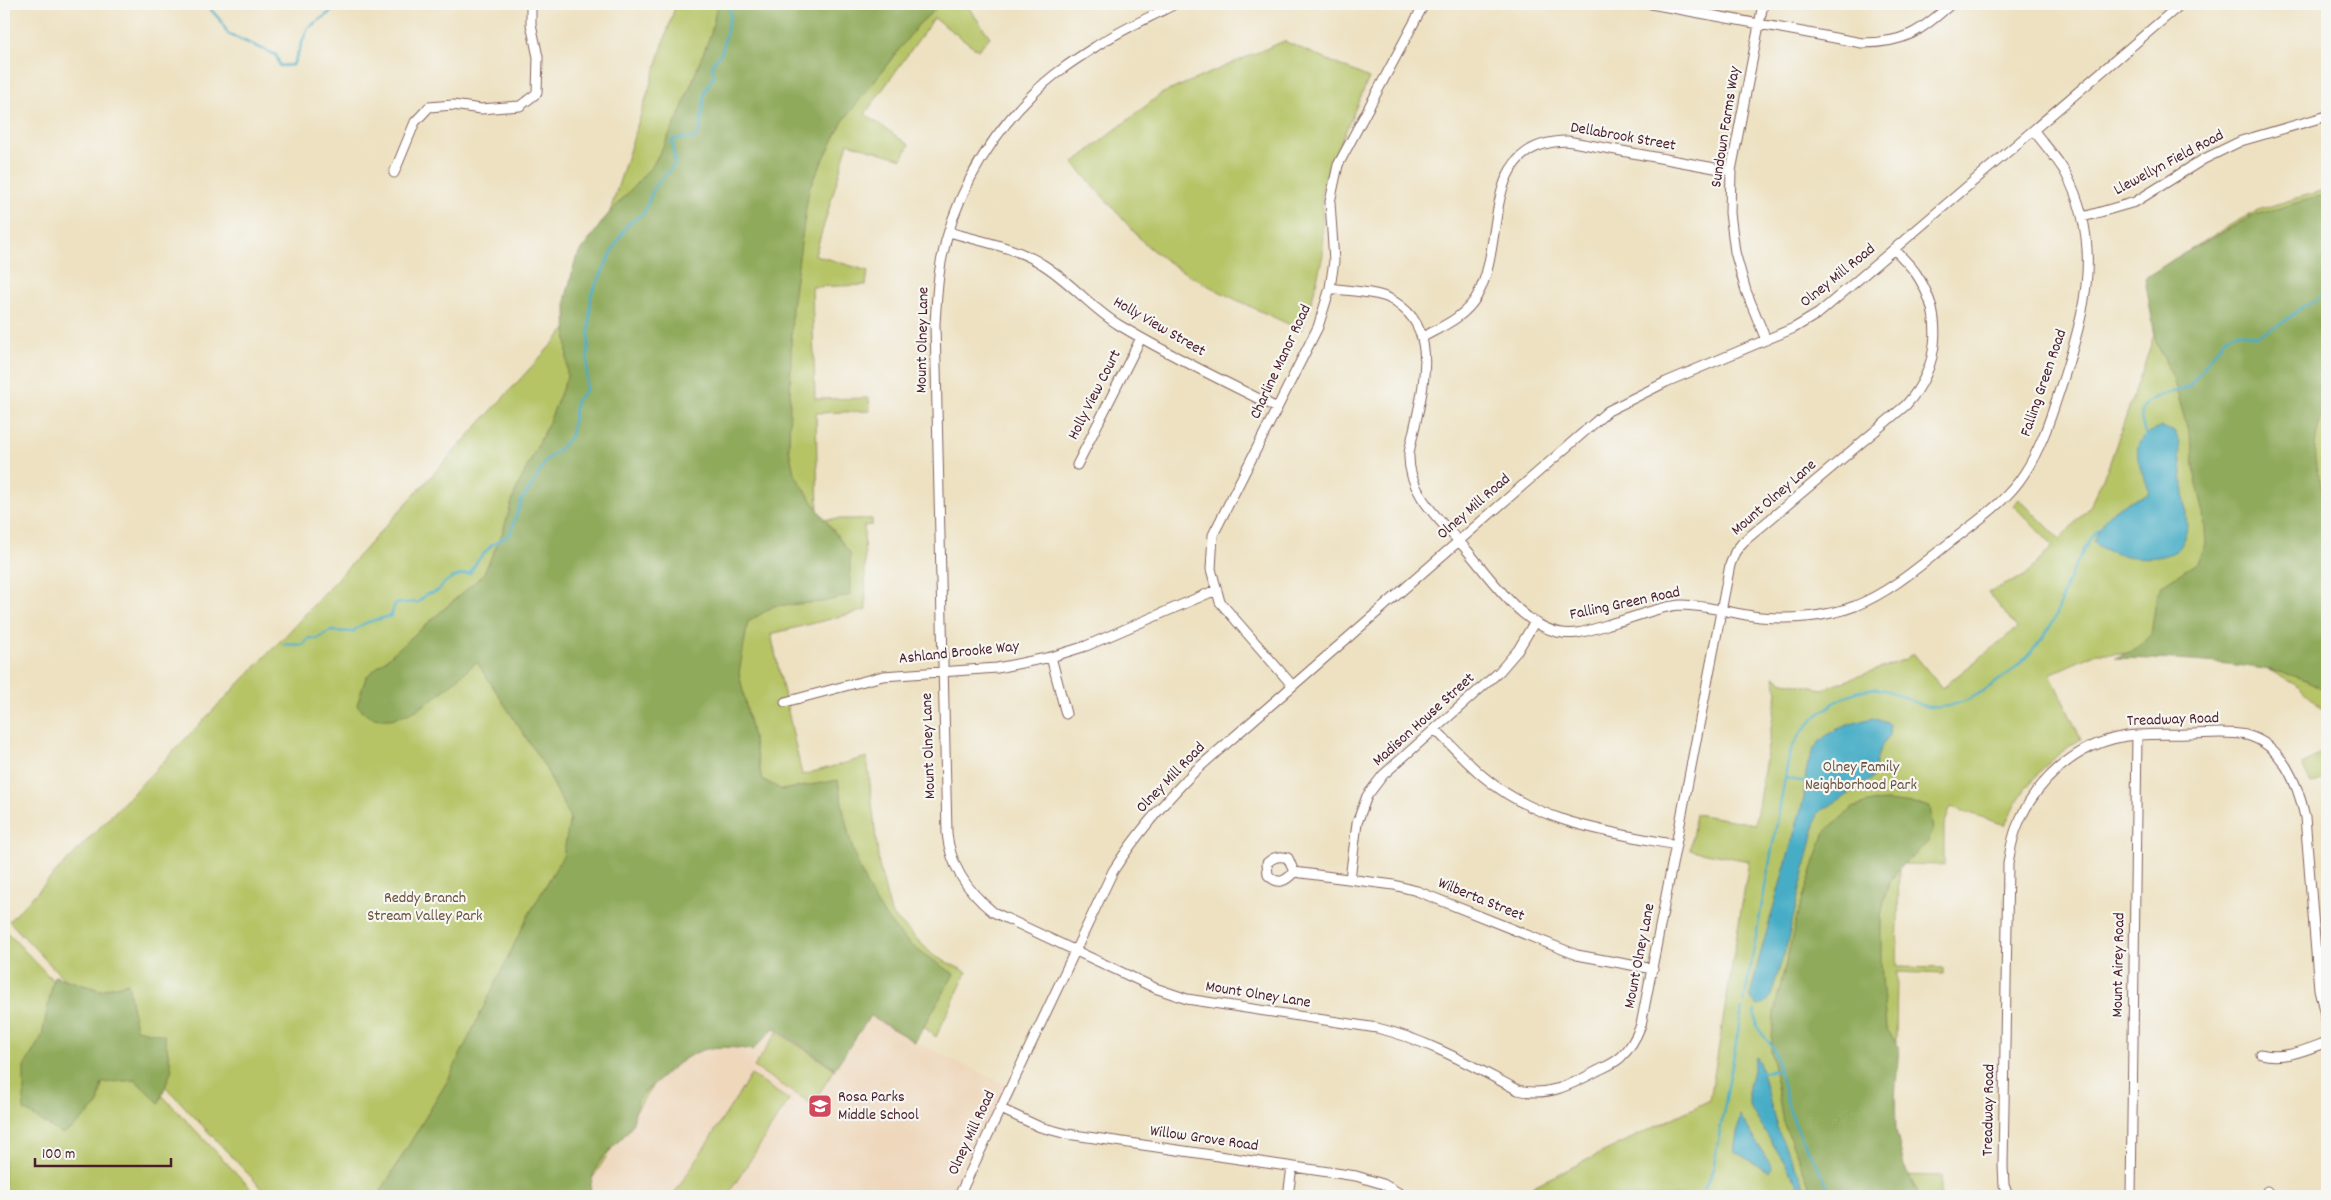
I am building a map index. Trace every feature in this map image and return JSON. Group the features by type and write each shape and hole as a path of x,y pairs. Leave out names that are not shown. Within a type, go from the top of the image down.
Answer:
{"street":[{"path":"394,173 415,122 429,107 454,105 481,109 520,106 537,93 538,57 531,24 531,4"},
{"name":"Mount Olney Lane","path":"1176,4 1097,45 1060,71 1032,95 1006,125 980,162 961,198 949,232 939,274 935,324 942,670 948,846 962,880 980,901 993,912 1155,988 1187,999 1405,1034 1436,1047 1518,1090 1527,1092 1551,1092 1566,1087 1619,1059 1635,1042 1641,1026 1730,565 1743,542 1906,405 1917,393 1927,375 1934,355 1936,331 1932,307 1923,284 1914,270 1894,249"},
{"name":"Charline Manor Road","path":"1292,685 1226,610 1216,590 1210,558 1213,535 1318,327 1330,288 1334,261 1330,202 1338,165 1424,4"},
{"path":"1652,4 1862,43 1885,43 1904,38 1951,4"},
{"name":"Sundown Farms Way","path":"1763,4 1731,171 1730,213 1735,252 1746,291 1766,340"},
{"name":"Olney Mill Road","path":"959,1196 1113,871 1135,839 1170,795 1194,771 1608,411 1666,382 1794,328 1820,312 2181,4"},
{"name":"Llewellyn Field Road","path":"2083,217 2135,202 2204,159 2241,141 2327,116"},
{"name":"Falling Green Road","path":"1330,288 1383,296 1392,299 1410,314 1423,337 1425,366 1409,466 1412,480 1418,494 1458,541 1521,613 1534,623 1555,632 1576,634 1676,606 1697,605 1760,617 1806,617 1832,613 1855,606 1892,588 1998,505 2024,474 2046,433 2079,330 2087,294 2088,258 2083,217 2065,173 2034,131"},
{"name":"Dellabrook Street","path":"1423,337 1456,319 1468,308 1477,295 1486,271 1502,186 1512,166 1533,147 1554,141 1567,141 1731,171"},
{"name":"Holly View Street","path":"949,232 1018,253 1040,262 1058,274 1106,317 1141,338 1277,408"},
{"name":"Holly View Court","path":"1077,465 1141,338"},
{"name":"Ashland Brooke Way","path":"785,702 883,676 942,670 997,668 1051,657 1086,646 1216,590"},
{"name":"Madison House Street","path":"1350,878 1357,823 1368,796 1383,775 1499,672 1518,650 1534,623"},
{"path":"1051,657 1066,714"},
{"path":"1435,729 1484,778 1532,808 1578,825 1676,845"},
{"name":"Treadway Road","path":"2008,1196 2002,1166 2008,864 2018,823 2031,798 2051,775 2067,761 2103,742 2137,735 2230,733 2260,741 2278,755 2300,796 2305,817 2319,989 2327,1023"},
{"name":"Mount Airey Road","path":"2131,1196 2137,735"},
{"name":"Wilberta Street","path":"1294,872 1350,878 1394,885 1417,891 1577,955 1653,969"},
{"path":"2261,1054 2287,1056 2327,1042"},
{"name":"Willow Grove Road","path":"1001,1109 1040,1127 1067,1134 1356,1176 1383,1184 1404,1196"},
{"path":"1288,1196 1292,1167"}],"shaded area":[{"name":"Rosa Parks Middle School","path":"870,1016 915,1042 1011,1087 959,1196 590,1196 591,1179 640,1097 670,1070 696,1051 726,1046 753,1050 774,1028 835,1068"}],"green space":[{"name":"Reddy Branch Stream Valley Park","path":"676,4 966,4 990,37 978,50 934,18 865,114 909,145 902,159 848,143 815,255 868,271 866,285 812,287 815,399 869,398 870,411 816,413 818,519 872,519 872,525 864,526 866,610 771,634 802,775 867,757 879,865 891,913 934,956 967,972 936,1037 842,960 729,967 581,1196 269,1196 9,921 288,633 576,318"},
{"path":"717,4 941,4 919,24 843,121 809,188 792,307 789,448 794,473 850,553 850,595 823,602 774,606 748,622 739,673 762,779 782,790 838,780 853,848 860,869 880,909 910,944 954,974 915,1042 870,1016 835,1068 774,1028 753,1050 724,1047 713,1048 702,1050 683,1060 640,1097 629,1130 597,1165 591,1184 590,1196 378,1196 448,1080 528,916 563,856 570,818 545,767 477,662 428,702 415,711 400,717 386,719 371,717 365,714 357,705 366,677 483,575 502,534 515,492 549,422 567,377 566,297 576,258 605,218 653,165 678,118 711,33"},
{"path":"1284,41 1369,78 1329,168 1322,190 1323,255 1313,296 1301,330 1219,291 1160,256 1144,243 1073,163 1161,94"},
{"name":"Olney Family Neighborhood Park","path":"2327,189 2327,402 2322,409 2327,449 2327,713 2299,687 2264,667 2198,654 2097,653 2050,674 2081,739 2057,756 2036,776 2019,799 2005,825 1951,807 1944,825 1944,865 1899,864 1897,967 1943,968 1943,974 1897,972 1894,1175 1941,1176 1941,1196 1513,1196 1710,1100 1749,861 1690,850 1696,814 1755,824 1777,693 1774,677 1780,681 1823,689 1906,659 1913,653 1942,688 2017,628 1988,592 2025,576 2053,546 2013,505 2019,499 2060,539 2090,506 2109,465 2149,351 2168,286 2164,266 2237,221 2261,209"},
{"path":"2327,194 2327,403 2318,430 2315,453 2327,515 2325,552 2327,564 2327,694 2313,683 2260,668 2194,661 2115,658 2137,649 2151,634 2157,594 2162,585 2198,562 2206,545 2204,513 2195,475 2192,445 2173,378 2156,342 2145,278 2174,259 2252,216"},
{"path":"2327,750 2327,778 2311,784 2302,765"},
{"path":"1887,801 1930,806 1933,831 1928,842 1897,870 1886,891 1881,917 1881,963 1886,1028 1899,1047 1895,1097 1896,1130 1904,1166 1920,1196 1814,1196 1783,1122 1771,1051 1774,1013 1797,916 1825,831 1853,808 1871,802"},
{"path":"4,929 258,1196 4,1196"},
{"path":"54,976 100,990 128,983 136,1029 164,1035 172,1069 159,1103 135,1080 102,1083 98,1105 73,1128 62,1134 24,1110 24,1067 42,1036"},
{"path":"777,1032 835,1069 812,1104 754,1067"},
{"path":"751,1075 789,1100 727,1196 673,1196"}],"water":[{"path":"2162,427 2175,432 2179,442 2187,525 2183,542 2174,552 2156,557 2124,556 2106,550 2094,543 2103,523 2111,513 2123,504 2148,494 2148,487 2140,466 2137,451 2141,440 2146,435"},
{"path":"1873,718 1890,724 1889,735 1879,751 1872,779 1818,813 1786,948 1770,998 1765,1004 1757,1006 1750,996 1804,798 1808,764 1819,742 1829,734 1840,728"},
{"path":"1756,1057 1758,1058 1778,1131 1807,1192 1804,1194 1749,1106 1749,1086"},
{"path":"1740,1115 1772,1167 1769,1172 1734,1151"}],"waterway":[{"path":"206,4 221,21 228,34 276,55 280,66 293,65 308,28 342,4"},
{"path":"283,644 303,645 309,638 317,639 330,631 353,632 361,625 391,616 395,604 418,602 427,594 438,591 451,578 470,573 478,560 492,545 510,534 522,499 547,459 559,450 571,436 576,401 586,390 591,295 628,224 644,213 654,188 675,164 672,140 680,138 695,139 700,130 705,91 714,76 712,64 722,52 730,15 730,4"},
{"path":"2146,435 2142,422 2142,412 2145,405 2159,396 2189,387 2226,337 2237,332 2256,336 2284,322 2302,307 2327,294"},
{"path":"1744,1002 1788,763 1791,751 1806,727 1828,707 1841,699 1867,690 1887,690 1925,706 1940,707 1959,703 1977,695 1994,684 2023,660 2047,631 2056,616 2075,566 2099,528"},
{"path":"1785,778 1806,782"},
{"path":"1701,1196 1713,1170 1742,1009"},
{"path":"1755,1011 1757,1027 1774,1049 1789,1109 1798,1131 1833,1196"},
{"path":"1762,1072 1779,1070"}],"place":[{"name":"Rosa Parks Middle School","path":"820,1106"}]}
